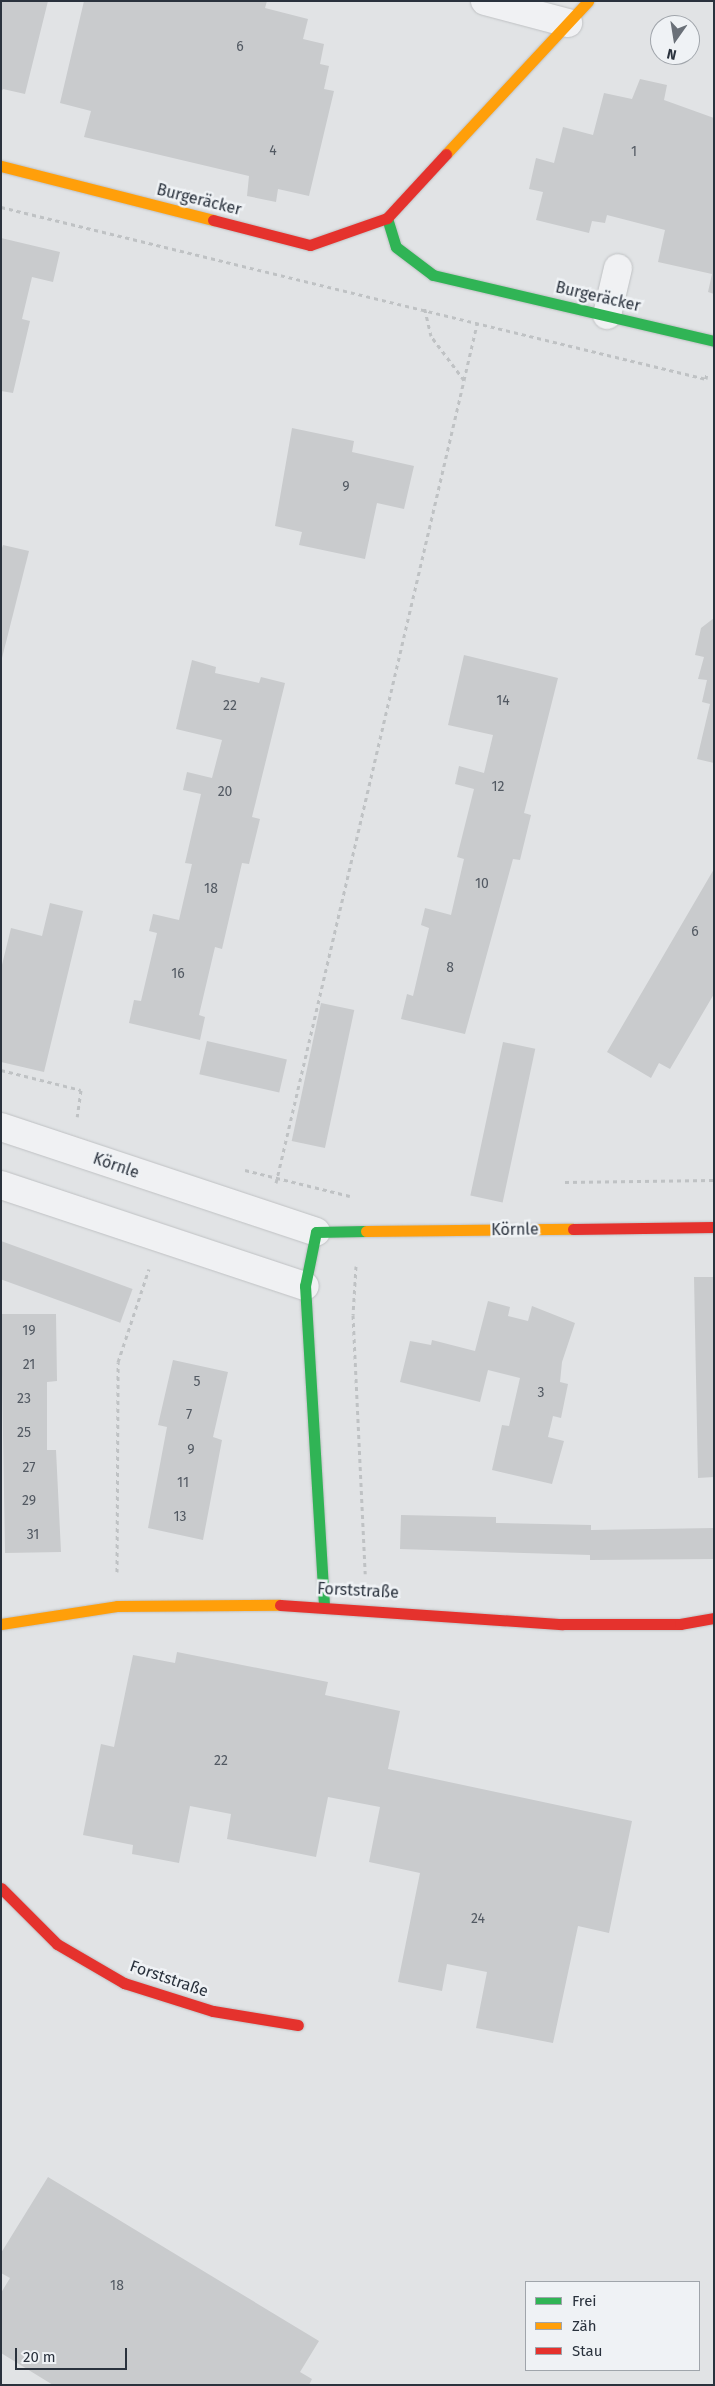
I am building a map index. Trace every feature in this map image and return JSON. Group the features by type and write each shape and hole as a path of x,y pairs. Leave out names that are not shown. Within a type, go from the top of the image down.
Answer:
{"street":[{"path":"485,1 568,23"},
{"name":"Burgeräcker","path":"1,166 310,245 387,218 588,1"},
{"name":"Burgeräcker","path":"387,218 396,247 434,274 714,340"},
{"path":"607,315 618,268"},
{"name":"Körnle","path":"1,1127 267,1219 316,1232 714,1227"},
{"path":"1,1185 305,1286"},
{"path":"316,1232 305,1286 324,1605"},
{"name":"Forststraße","path":"1,1624 117,1606 324,1605 368,1607 562,1624 680,1624 714,1618"},
{"name":"Forststraße","path":"1,1888 57,1944 124,1983 213,2011 298,2025"}],"path":[{"path":"1,207 422,312 706,379 710,362"},
{"path":"434,274 422,312 431,336 464,380"},
{"path":"267,1219 477,324"},
{"path":"1,1070 82,1090 76,1122"},
{"path":"238,1169 353,1197"},
{"path":"565,1182 714,1180"},
{"path":"359,1231 353,1315 368,1607"},
{"path":"117,1606 118,1362 139,1300"}],"building":[{"path":"1,1 48,1 25,94 3,89 1,92"},
{"path":"84,1 267,1 265,8 308,19 303,39 324,44 320,64 329,66 324,89 334,91 309,196 278,189 276,202 247,196 249,176 84,137 91,111 60,103"},
{"path":"640,79 667,85 664,100 714,118 714,294 708,292 712,274 658,262 665,230 607,215 605,223 592,221 589,233 536,220 543,192 529,189 536,158 554,163 563,127 593,135 604,93 632,99"},
{"path":"1,238 60,252 53,282 32,277 22,319 30,321 13,393 1,391"},
{"path":"292,428 354,441 352,452 414,466 404,509 377,503 365,559 299,545 302,532 275,526"},
{"path":"3,545 29,551 2,658 1,551"},
{"path":"714,618 714,763 697,759 710,704 702,702 707,680 698,679 704,657 695,655 701,628"},
{"path":"464,655 558,678 524,813 531,815 520,860 513,859 465,1034 401,1019 407,994 413,996 429,928 421,925 425,908 451,915 464,859 457,857 474,789 455,784 459,766 484,773 493,735 448,725"},
{"path":"192,660 216,667 215,673 259,683 261,677 285,683 252,817 260,819 249,864 242,863 222,949 215,947 199,1015 205,1017 200,1040 129,1023 134,1000 141,1001 157,933 149,931 153,914 179,920 192,864 185,863 201,794 183,790 187,772 212,778 222,740 176,729"},
{"path":"714,869 714,994 670,1069 659,1063 651,1078 607,1052"},
{"path":"50,903 83,911 44,1072 1,1062 1,969 11,928 42,936"},
{"path":"321,1003 354,1010 325,1148 292,1141"},
{"path":"207,1041 287,1059 279,1093 199,1074"},
{"path":"503,1042 535,1049 503,1202 470,1196"},
{"path":"1,1241 133,1289 120,1323 1,1279"},
{"path":"694,1277 714,1277 714,1477 698,1478"},
{"path":"488,1301 510,1307 508,1316 528,1321 532,1306 575,1323 562,1362 560,1382 568,1384 561,1418 553,1416 548,1437 564,1441 552,1484 492,1470 502,1425 509,1426 520,1378 488,1370 480,1402 400,1382 410,1341 431,1345 432,1340 475,1351"},
{"path":"1,1314 56,1314 57,1381 47,1382 47,1450 56,1450 61,1552 5,1553"},
{"path":"173,1360 228,1372 213,1437 222,1440 203,1540 148,1528 167,1427 158,1425"},
{"path":"401,1515 496,1517 496,1523 591,1525 591,1530 714,1528 714,1559 590,1560 590,1555 400,1549"},
{"path":"177,1652 328,1682 325,1695 400,1711 388,1769 632,1821 609,1933 578,1926 553,2043 476,2028 487,1972 447,1964 442,1991 398,1982 420,1873 369,1862 380,1807 328,1797 316,1857 227,1839 231,1814 190,1806 179,1863 132,1854 133,1845 83,1835 101,1744 114,1747 133,1655 175,1663"},
{"path":"48,2177 319,2341 300,2372 312,2379 309,2385 53,2385 1,2353 1,2293 10,2278 1,2273 1,2253"}],"traffic: fast":[{"path":"387,218 396,247 433,275 714,341"},
{"path":"324,1605 305,1286 316,1232 366,1231"}],"traffic: slow":[{"path":"446,154 588,1"},
{"path":"1,166 213,220"},
{"path":"366,1231 573,1229"},
{"path":"1,1624 117,1606 280,1605"}],"traffic: jam":[{"path":"213,220 310,245 387,218 446,154"},
{"path":"573,1229 714,1227"},
{"path":"280,1605 562,1624 680,1624 714,1618"},
{"path":"1,1888 57,1944 124,1983 213,2011 298,2025"}]}
